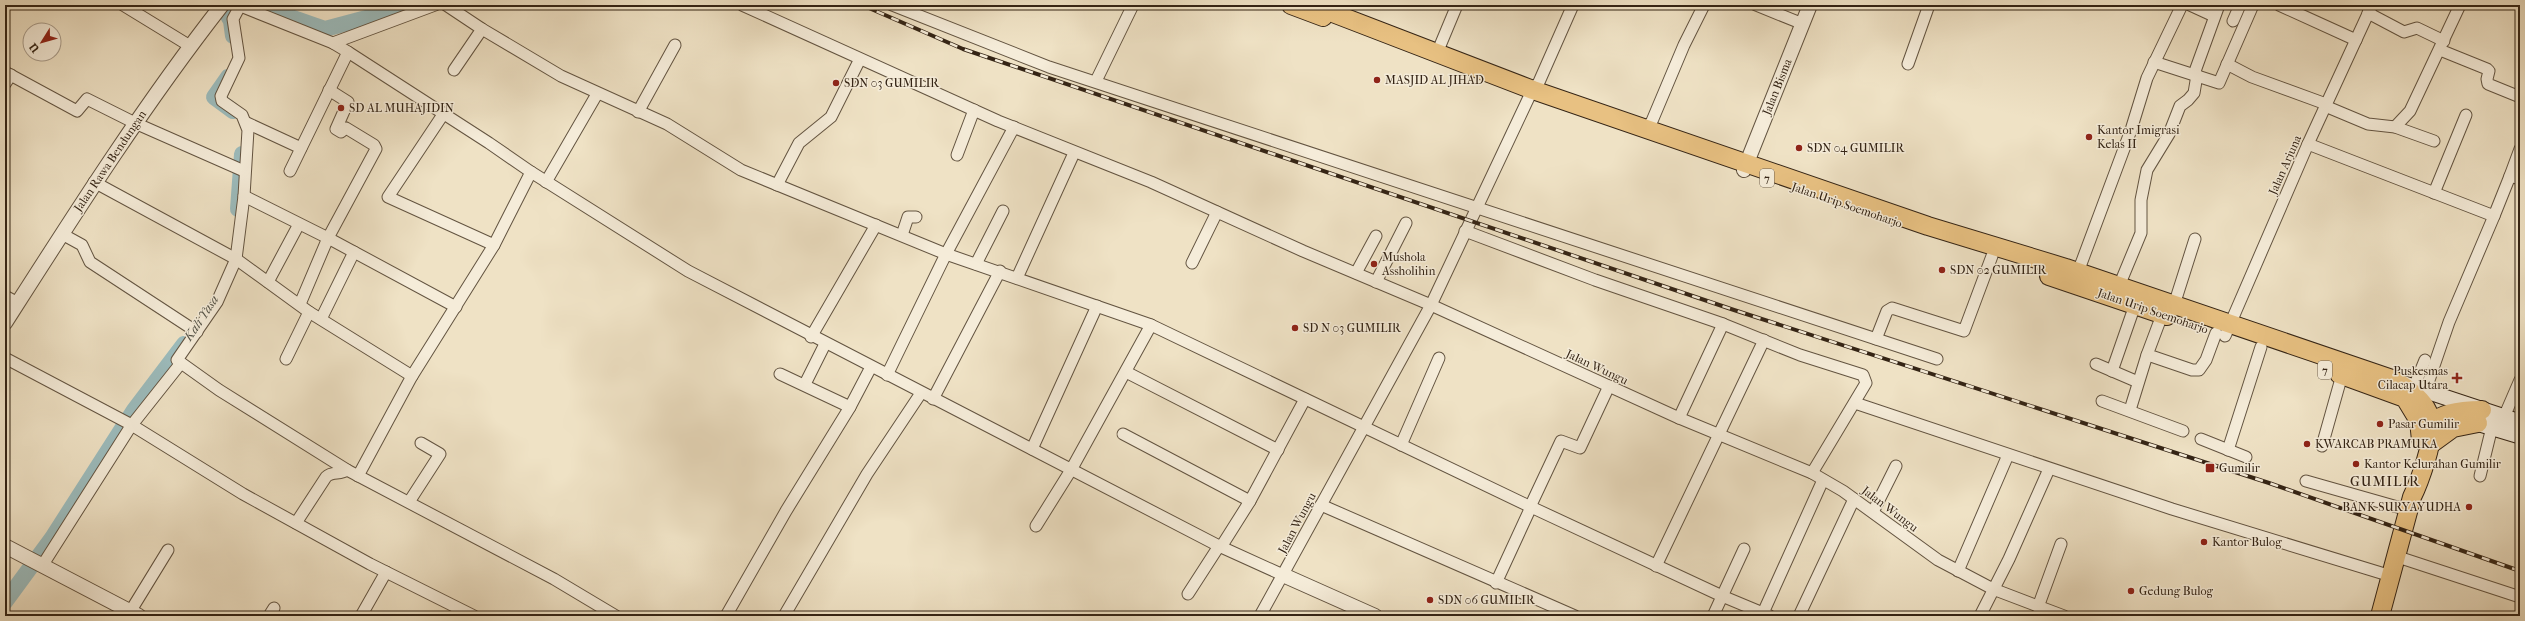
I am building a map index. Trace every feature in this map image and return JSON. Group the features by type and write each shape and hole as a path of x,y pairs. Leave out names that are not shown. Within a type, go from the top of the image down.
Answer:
{"highway":[{"name":"Jalan Urip Soemoharjo","path":"1291,5 1531,93 1745,166 1928,226 2120,286 2168,310 2261,347 2425,404"},
{"name":"Jalan Urip Soemoharjo","path":"1324,7 1531,93 1646,129 1992,256 2135,305 2168,310"},
{"name":"Jalan Urip Soemoharjo","path":"2224,331 2392,379"},
{"name":"7","path":"2380,616 2398,557 2410,504 2418,486 2426,444 2425,404 2411,390 2392,379"},
{"name":"7","path":"2425,404 2419,421 2426,444"},
{"path":"2425,404 2466,410 2484,420"},
{"path":"2426,444 2453,428 2484,420"}],"main road":[{"path":"2392,379 2425,404 2484,420 2520,436"},
{"path":"2484,420 2504,417 2520,422"}],"street":[{"path":"123,5 190,46"},
{"name":"Jalan Rawa Bendungan","path":"5,323 94,182 190,46 222,5"},
{"path":"301,148 247,123 237,110 222,101 221,96 239,58 233,19 239,5 333,43 444,113 530,172 688,271 811,337 1220,546 1375,616"},
{"path":"333,43 435,5"},
{"path":"446,5 482,29 595,97 638,112 679,131 734,166 946,254 1000,271 1151,325 1364,428 1656,566 1722,596 1767,614 1823,480"},
{"path":"742,5 974,110 1074,153 1151,182 1356,274 1431,305 1531,93 1539,82 1573,5"},
{"path":"892,5 1049,67 1379,177 1476,207 1937,358"},
{"path":"1096,82 1134,5"},
{"path":"1437,53 1457,5"},
{"path":"1646,129 1652,121 1684,45 1704,5"},
{"path":"1756,5 1803,24"},
{"name":"Jalan Bisma","path":"1745,166 1810,5"},
{"path":"1908,64 1929,5"},
{"path":"2078,272 2154,62 2182,5"},
{"path":"2190,5 2214,16"},
{"path":"2120,286 2141,233 2141,193 2147,170 2169,134 2180,106 2194,93 2196,74 2214,16 2219,5"},
{"path":"2233,21 2240,5"},
{"path":"2154,62 2196,74 2219,83 2253,5"},
{"path":"2278,5 2356,40"},
{"path":"2395,127 2410,111 2460,5"},
{"path":"2370,9 2404,32 2417,28 2442,45 2488,69 2488,84 2520,97"},
{"name":"Jalan Arjuna","path":"2147,355 2192,370 2199,370 2206,360 2224,331 2370,9"},
{"path":"454,70 482,29"},
{"path":"638,112 675,44"},
{"path":"290,171 348,52"},
{"path":"777,185 799,143 831,117 860,59"},
{"path":"2227,64 2252,77 2326,105 2368,124 2395,127 2434,141"},
{"path":"7,77 77,111 87,98 135,123 240,169"},
{"path":"300,304 328,238 376,149 374,145 346,128 341,132 336,129 348,102 329,90"},
{"path":"546,182 595,97"},
{"path":"956,155 974,110"},
{"path":"444,113 388,197 494,245"},
{"path":"2434,193 2466,115"},
{"path":"247,123 249,141 240,169 244,196 232,257 217,302 195,331 177,359 219,390 347,470 554,579 616,616"},
{"path":"887,375 946,254 1014,127"},
{"path":"2308,144 2494,216"},
{"path":"2425,404 2449,322 2494,216 2515,177 2520,149"},
{"path":"1017,278 1074,153"},
{"path":"358,476 412,376 494,245 530,172"},
{"path":"94,182 232,257 300,304 309,312 412,376"},
{"path":"244,196 328,238 456,307"},
{"path":"976,264 1004,211"},
{"path":"1192,264 1217,212"},
{"path":"902,235 908,217 916,217"},
{"path":"1376,282 1406,223"},
{"path":"268,282 299,224"},
{"path":"811,337 876,225"},
{"path":"1465,231 1596,280 1863,375 1866,383 1812,473"},
{"path":"62,234 82,244 90,262 195,331"},
{"path":"1356,274 1376,236"},
{"path":"2130,410 2147,355 2168,310 2196,239"},
{"path":"321,319 354,252"},
{"path":"1876,339 1887,311 1892,308 1964,331 1992,256"},
{"path":"933,399 1000,271"},
{"path":"5,296 18,303"},
{"name":"Jalan Wungu","path":"1260,616 1431,305 1679,418 1812,473 1873,512 1938,560 1993,589 2064,616"},
{"path":"2112,371 2135,305"},
{"path":"1032,449 1097,306"},
{"path":"286,359 309,312"},
{"path":"1679,418 1723,324"},
{"path":"1036,526 1071,470 1151,325"},
{"path":"1656,566 1720,435 1764,340"},
{"path":"805,384 825,344"},
{"path":"2228,450 2261,347"},
{"path":"5,358 128,424 242,494 296,524 386,572 474,616"},
{"path":"1401,445 1439,358"},
{"path":"2425,360 2425,404"},
{"path":"36,563 128,424 181,363"},
{"path":"2096,364 2138,382"},
{"path":"726,616 782,518 850,407 871,367"},
{"path":"1126,372 1278,450"},
{"path":"780,374 805,384 850,407"},
{"path":"2322,446 2342,375"},
{"path":"2504,417 2520,380"},
{"path":"1496,582 1561,441 1580,448 1608,386"},
{"path":"784,616 867,474 922,393"},
{"path":"1188,594 1250,501 1304,399"},
{"path":"2102,401 2130,410 2183,431"},
{"path":"1855,403 2172,510 2392,576"},
{"path":"2480,476 2484,420"},
{"path":"1123,434 1250,501"},
{"path":"2201,439 2246,457"},
{"path":"409,502 440,454 421,443"},
{"path":"1958,571 2008,455"},
{"path":"1873,512 1896,466"},
{"path":"1980,616 2049,469"},
{"path":"296,524 326,477 330,473 343,473 347,470"},
{"path":"2306,481 2410,504"},
{"path":"1799,616 1854,499"},
{"path":"1321,505 1575,616"},
{"path":"2038,607 2061,544"},
{"path":"5,546 135,614 168,550"},
{"path":"1713,616 1744,549"},
{"path":"2398,557 2520,597"},
{"path":"361,616 386,572"}],"waterway":[{"name":"Kali Yasa","path":"231,5 227,14 231,21 233,36"},
{"name":"Kali Yasa","path":"256,5 325,29 415,5"},
{"name":"Kali Yasa","path":"228,77 214,97 233,111"},
{"name":"Kali Yasa","path":"238,209 242,154"},
{"name":"Kali Yasa","path":"5,602 52,538 134,410 184,344"}],"railway":[{"path":"862,5 963,49 1734,310 2269,483 2520,571"}],"place":[{"name":"MASJID AL JIHAD","path":"1377,80"},
{"name":"SDN 03 GUMILIR","path":"836,83"},
{"name":"SD AL MUHAJIDIN","path":"341,108"},
{"name":"Kantor Imigrasi Kelas II","path":"2089,137"},
{"name":"SDN 04 GUMILIR","path":"1799,148"},
{"name":"Mushola Assholihin","path":"1374,264"},
{"name":"SDN 02 GUMILIR","path":"1942,270"},
{"name":"SD N 03 GUMILIR","path":"1295,328"},
{"name":"Puskesmas Cilacap Utara","path":"2457,378"},
{"name":"Pasar Gumilir","path":"2380,424"},
{"name":"KWARCAB PRAMUKA","path":"2307,444"},
{"name":"Kantor Kelurahan Gumilir","path":"2356,464"},
{"name":"Gumilir","path":"2210,468"},
{"name":"BANK SURYAYUDHA","path":"2469,507"},
{"name":"Kantor Bulog","path":"2204,542"},
{"name":"Gedung Bulog","path":"2131,591"},
{"name":"SDN 06 GUMILIR","path":"1430,600"}],"district":[{"name":"GUMILIR","path":"2385,481"}]}
